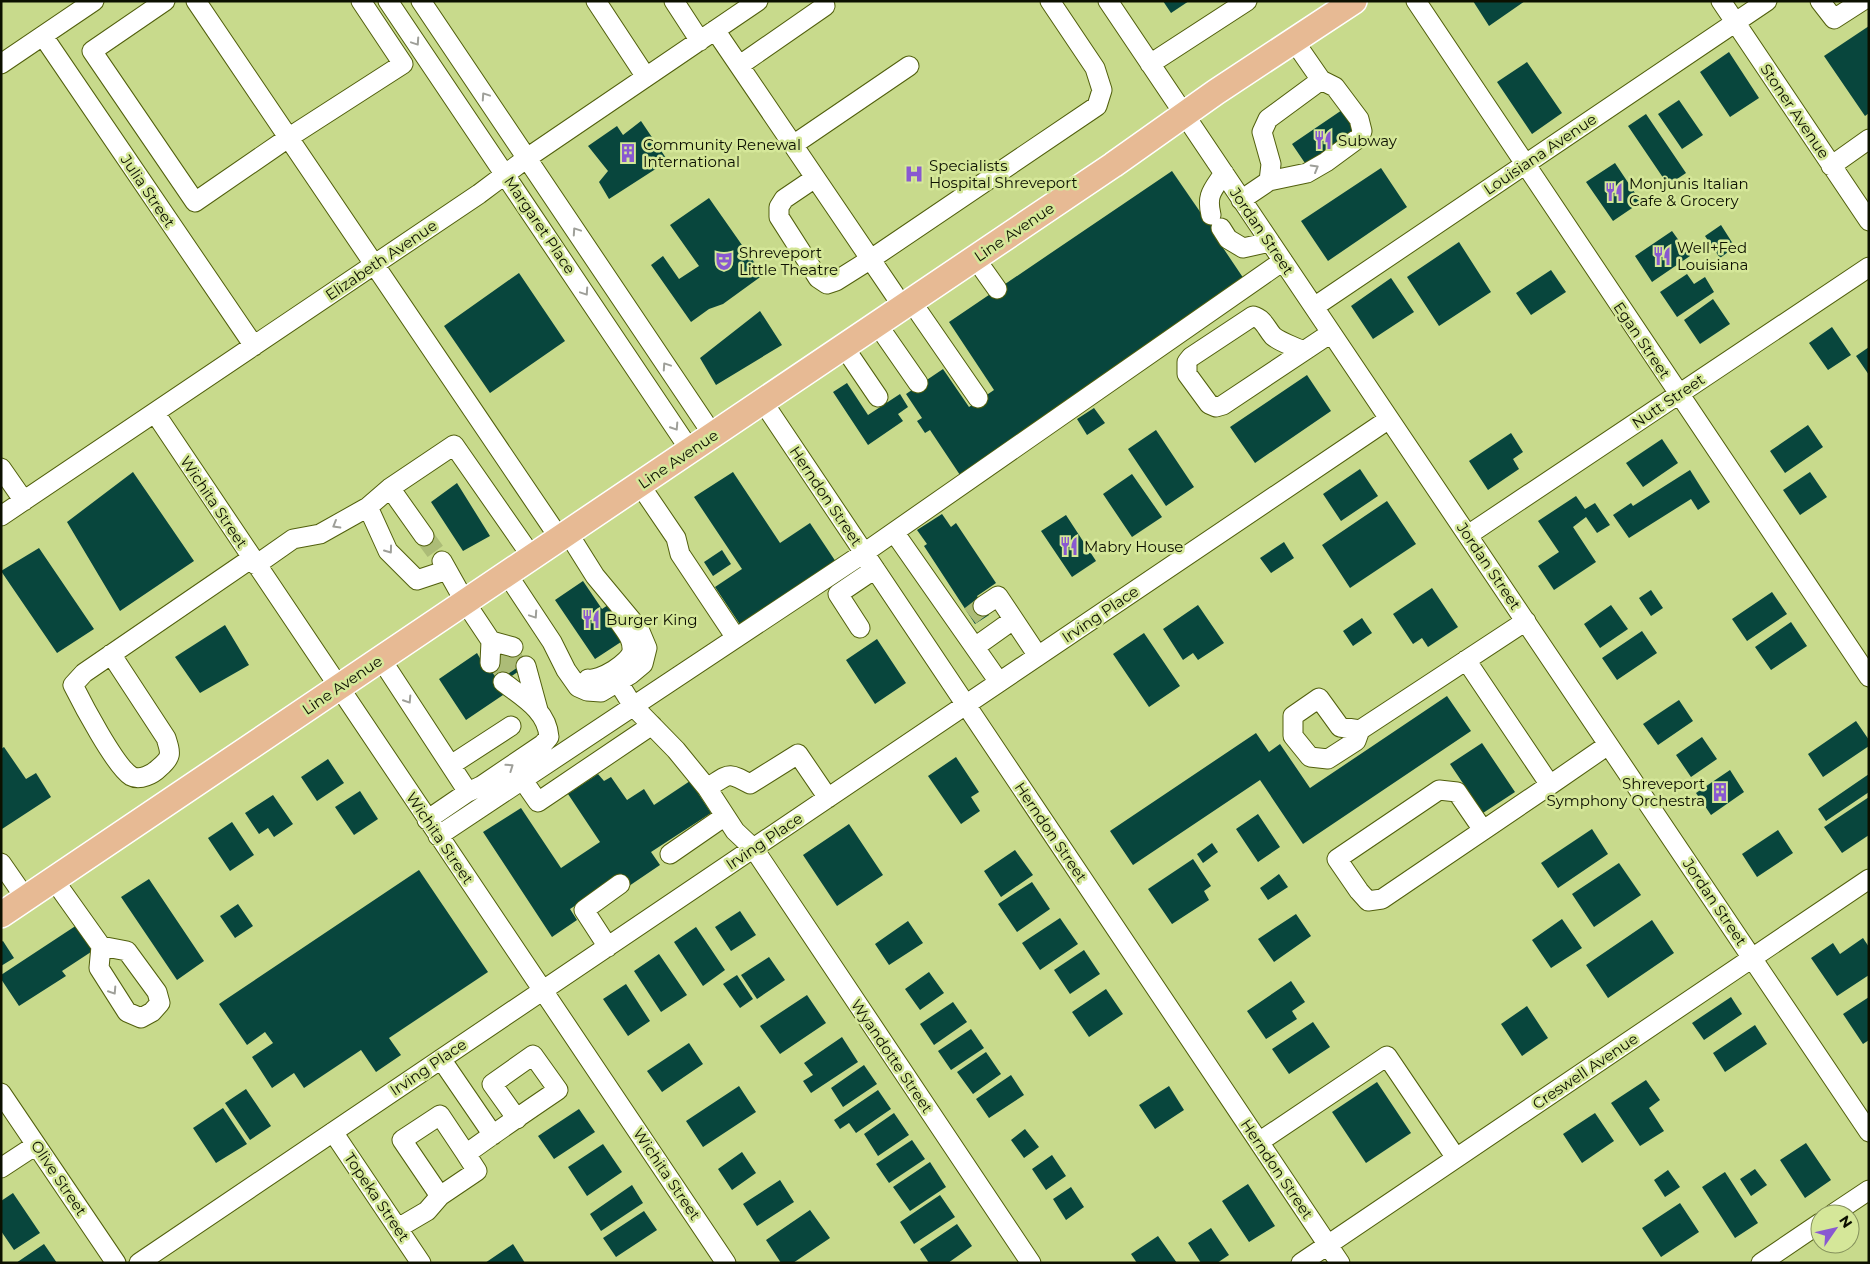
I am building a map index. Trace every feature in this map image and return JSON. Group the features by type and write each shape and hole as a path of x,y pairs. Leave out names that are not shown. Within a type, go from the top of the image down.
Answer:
{"main road":[{"name":"Line Avenue","path":"1,915 1113,166 1184,115 1294,41 1341,5"}],"street":[{"path":"1,64 94,1"},
{"path":"196,1 374,265 564,536 639,629 647,648 643,664 601,692 587,691 578,687 566,670 552,642"},
{"path":"152,5 92,51 195,202 288,138 403,64 361,1"},
{"name":"Margaret Place","path":"388,1 690,450"},
{"name":"Margaret Place","path":"421,1 713,435"},
{"path":"596,1 646,77"},
{"name":"Elizabeth Avenue","path":"1,516 479,194 527,158 758,1"},
{"path":"816,178 784,199 779,207 779,217 818,278 827,284 836,281 870,259 1097,106 1102,90 1095,68 1050,1"},
{"name":"Jordan Street","path":"1108,1 1869,1132"},
{"name":"Stoner Avenue","path":"1721,1 1869,221"},
{"name":"Louisiana Avenue","path":"1314,307 1767,1"},
{"path":"1820,1 1834,19 1862,1"},
{"path":"678,2 708,36 740,65 870,259 907,304 978,398"},
{"path":"1150,64 1245,2"},
{"name":"Egan Street","path":"1424,4 1525,164 1678,395 1869,677"},
{"path":"740,65 825,6"},
{"name":"Julia Street","path":"43,36 254,346"},
{"path":"1241,200 1269,181 1307,173 1326,162 1360,137 1362,130 1359,119 1335,87 1321,80 1294,41"},
{"path":"74,81 101,64"},
{"path":"793,145 909,66"},
{"path":"1269,181 1271,164 1262,132 1268,119 1321,80"},
{"path":"1831,166 1869,139"},
{"path":"1224,173 1210,194 1208,203 1216,221 1228,239 1243,248 1270,242"},
{"path":"975,258 997,289"},
{"path":"438,836 864,553 1283,261"},
{"name":"Nutt Street","path":"1468,535 1869,267"},
{"path":"1303,351 1274,336 1258,317 1253,316 1192,357 1187,362 1187,374 1209,404 1216,407 1223,405 1331,333"},
{"path":"877,324 918,383"},
{"path":"844,347 878,396"},
{"name":"Herndon Street","path":"763,402 1340,1263"},
{"name":"Wichita Street","path":"155,413 726,1263"},
{"name":"Irving Place","path":"139,1263 1389,419"},
{"path":"111,654 166,738 170,752 169,760 155,772 142,778 132,776 122,767 106,744 73,685 84,673 111,654 254,562 293,539 320,534 368,507 390,488 454,445 532,558"},
{"path":"1,468 24,501"},
{"path":"640,485 676,538 680,554 736,638"},
{"path":"390,488 424,536"},
{"path":"368,507 388,551 417,580 444,565 465,602 500,653"},
{"path":"894,532 971,615 975,648 999,682"},
{"path":"860,628 838,594 875,569"},
{"path":"506,574 552,642 580,675 592,680 603,677 628,659 632,652 631,640 595,586 595,576"},
{"path":"971,615 998,596 1038,656"},
{"path":"975,648 1013,620"},
{"path":"1360,730 1526,621"},
{"path":"381,659 468,792"},
{"path":"1466,660 1550,785"},
{"path":"427,820 468,792 482,786 542,744 548,737 548,726 514,674 538,710"},
{"name":"Wyandotte Street","path":"618,682 633,706 676,750 707,788 735,831 754,849 1031,1263"},
{"path":"522,780 538,802 652,725"},
{"path":"451,766 511,726"},
{"path":"1483,830 1457,792 1439,790 1337,859 1368,901 1382,899 1550,785 1608,744"},
{"path":"707,788 726,776 733,775 750,784 798,754 828,798"},
{"path":"670,854 725,816"},
{"path":"1,863 26,899"},
{"name":"Creswell Avenue","path":"1302,1263 1869,879"},
{"path":"54,880 101,946"},
{"path":"608,947 584,910 620,884"},
{"path":"1259,1142 1387,1056 1456,1158"},
{"path":"441,1059 493,1135"},
{"name":"Olive Street","path":"2,1096 116,1263"},
{"path":"398,1228 427,1211 440,1196 477,1171 440,1115 402,1140 440,1196"},
{"path":"466,1154 517,1119"},
{"name":"Topeka Street","path":"333,1132 421,1263"},
{"path":"1,1168 36,1145"},
{"path":"1848,1204 1869,1190"},
{"path":"1773,1260 1810,1231"}],"building":[{"path":"1163,1 1189,1 1171,13"},
{"path":"1473,1 1525,1 1489,26"},
{"path":"1869,26 1869,113 1865,116 1824,56"},
{"path":"1729,52 1759,98 1730,117 1700,72"},
{"path":"1527,62 1562,113 1532,134 1497,82"},
{"path":"1679,100 1703,135 1682,149 1658,114"},
{"name":"Subway","path":"1342,110 1354,127 1348,139 1309,169 1292,144"},
{"path":"1646,114 1686,173 1668,185 1628,126"},
{"name":"Community Renewal International","path":"641,121 668,161 609,199 599,182 608,171 588,146 617,126 623,135"},
{"name":"Monjunis Italian Cafe & Grocery","path":"1615,163 1641,202 1613,221 1586,182"},
{"path":"1381,168 1407,207 1328,261 1301,221"},
{"path":"1172,171 1205,219 1224,226 1213,233 1246,282 960,475 930,430 925,433 917,421 922,418 906,394 943,369 969,407 994,390 949,322"},
{"name":"Shreveport Little Theatre","path":"709,198 763,275 723,304 709,309 691,322 651,265 663,256 679,279 699,266 670,225"},
{"path":"1721,225 1735,247 1720,258 1705,236"},
{"name":"Well+Fed Louisiana","path":"1672,231 1690,256 1652,282 1635,256"},
{"path":"1459,242 1491,292 1439,326 1407,277"},
{"path":"1551,270 1566,292 1531,315 1516,293"},
{"path":"519,273 565,341 490,393 444,326"},
{"path":"1687,274 1694,284 1705,277 1714,292 1677,317 1660,292"},
{"path":"1391,278 1414,312 1373,339 1351,306"},
{"path":"1713,299 1730,324 1700,344 1684,320"},
{"path":"760,311 782,345 716,385 700,358"},
{"path":"1832,327 1851,355 1828,370 1809,343"},
{"path":"1869,347 1869,375 1856,356"},
{"path":"1307,375 1331,411 1255,463 1230,427"},
{"path":"847,383 868,415 900,394 908,407 898,414 903,421 868,445 833,392"},
{"path":"1094,408 1105,423 1087,435 1077,419"},
{"path":"1808,425 1823,447 1785,473 1770,451"},
{"path":"1156,430 1194,487 1166,506 1128,449"},
{"path":"1511,433 1523,452 1513,459 1519,469 1488,490 1469,461"},
{"path":"1662,439 1678,463 1643,487 1626,463"},
{"path":"1360,469 1378,496 1341,521 1323,494"},
{"path":"1690,470 1710,502 1698,510 1691,499 1629,538 1613,515 1631,503 1633,506"},
{"path":"133,472 194,561 120,611 67,522"},
{"path":"733,472 780,543 810,523 836,562 741,626 715,587 742,569 694,497"},
{"path":"1810,472 1827,497 1800,515 1783,490"},
{"path":"1132,474 1162,517 1132,537 1103,494"},
{"path":"457,483 490,536 463,551 431,502"},
{"path":"1576,496 1585,509 1595,503 1610,525 1597,533 1586,517 1573,527 1596,562 1554,590 1538,566 1559,552 1538,521"},
{"path":"1387,501 1416,544 1350,588 1322,545"},
{"path":"942,514 951,527 956,523 996,583 977,596 989,615 975,624 924,546 927,544 917,530"},
{"name":"Mabry House","path":"1066,515 1096,561 1072,577 1041,531"},
{"path":"1284,542 1294,558 1271,573 1260,558"},
{"path":"39,548 94,629 57,653 1,571"},
{"path":"722,550 731,564 713,576 704,562"},
{"name":"Burger King","path":"583,581 602,609 611,603 619,615 611,620 624,640 595,659 555,600"},
{"path":"1432,588 1458,627 1428,647 1422,638 1413,644 1393,614"},
{"path":"1651,590 1663,608 1651,616 1639,598"},
{"path":"1772,592 1787,614 1747,641 1732,619"},
{"path":"1198,605 1224,643 1198,660 1193,653 1183,660 1163,629"},
{"path":"1611,605 1628,629 1600,648 1584,624"},
{"path":"1362,618 1372,633 1353,646 1343,631"},
{"path":"1791,622 1807,646 1771,670 1755,647"},
{"path":"225,625 249,665 200,693 175,657"},
{"path":"1642,631 1657,653 1617,680 1602,658"},
{"path":"1144,633 1180,686 1149,707 1113,654"},
{"path":"877,639 906,683 875,704 846,660"},
{"path":"516,646 528,665 500,684 506,693 466,720 439,679 477,653 485,667"},
{"path":"1447,696 1471,731 1303,844 1260,780 1133,865 1110,831 1256,733 1269,752 1280,744 1310,788"},
{"path":"1679,700 1693,721 1658,745 1643,724"},
{"path":"1856,721 1869,740 1869,746 1823,777 1808,754"},
{"path":"1702,737 1717,759 1691,777 1676,755"},
{"path":"1482,743 1515,792 1483,813 1450,764"},
{"path":"4,747 26,779 36,773 51,797 2,829 1,749"},
{"path":"956,757 979,792 971,797 980,811 961,824 928,776"},
{"path":"328,759 344,783 317,801 301,777"},
{"name":"Shreveport Symphony Orchestra","path":"1730,770 1744,792 1711,815 1696,793"},
{"path":"598,774 604,781 611,777 627,800 644,789 654,805 690,781 711,813 651,852 660,865 629,886 622,875 570,909 577,920 552,937 483,832 521,808 561,868 600,842 568,794"},
{"path":"1869,774 1869,792 1826,821 1818,809"},
{"path":"360,791 378,819 354,835 335,807"},
{"path":"273,795 293,824 274,837 268,828 259,834 245,813"},
{"path":"1869,797 1869,835 1842,853 1824,827"},
{"path":"1258,814 1280,847 1258,862 1236,829"},
{"path":"232,822 254,855 230,871 208,838"},
{"path":"849,824 883,875 837,906 803,855"},
{"path":"1592,829 1608,854 1558,888 1541,863"},
{"path":"1778,830 1793,853 1757,877 1742,854"},
{"path":"1212,843 1218,852 1203,863 1197,854"},
{"path":"1015,850 1033,875 1001,897 984,871"},
{"path":"1193,859 1211,886 1204,891 1209,900 1172,924 1148,889"},
{"path":"1619,863 1641,895 1594,927 1572,894"},
{"path":"419,870 488,972 389,1038 401,1055 376,1072 361,1050 304,1088 294,1073 272,1088 252,1057 273,1043 265,1032 247,1045 219,1004"},
{"path":"1279,874 1288,887 1268,900 1260,888"},
{"path":"149,879 204,961 177,980 121,897"},
{"path":"1032,882 1050,909 1017,932 998,904"},
{"path":"238,904 253,926 235,938 220,916"},
{"path":"740,911 756,935 731,951 715,927"},
{"path":"1296,914 1311,936 1274,962 1258,939"},
{"path":"1060,918 1078,944 1040,970 1022,943"},
{"path":"1562,919 1582,948 1551,968 1532,940"},
{"path":"1652,920 1674,953 1608,998 1586,965"},
{"path":"908,921 923,943 889,965 875,944"},
{"path":"77,925 94,950 62,971 66,976 19,1006 1,979 1,975"},
{"path":"696,927 725,970 703,986 674,942"},
{"path":"1863,938 1869,947 1869,975 1837,996 1811,958 1833,943 1840,954"},
{"path":"3,941 14,958 1,966 1,942"},
{"path":"1084,950 1100,974 1070,994 1054,970"},
{"path":"659,954 687,995 661,1012 634,971"},
{"path":"769,957 785,980 757,999 741,975"},
{"path":"929,972 944,993 920,1010 905,989"},
{"path":"737,975 753,999 740,1008 723,984"},
{"path":"1291,981 1305,1002 1292,1011 1297,1019 1266,1039 1247,1011"},
{"path":"626,984 650,1021 628,1036 603,999"},
{"path":"1106,989 1123,1014 1089,1037 1072,1012"},
{"path":"807,995 826,1023 780,1054 760,1026"},
{"path":"1731,997 1742,1014 1704,1040 1692,1023"},
{"path":"1869,997 1869,1040 1863,1044 1843,1014"},
{"path":"953,1002 967,1022 934,1045 920,1024"},
{"path":"1527,1006 1548,1038 1522,1056 1501,1024"},
{"path":"1313,1022 1330,1047 1289,1074 1272,1049"},
{"path":"1755,1025 1767,1044 1725,1072 1713,1053"},
{"path":"971,1029 984,1048 951,1070 938,1051"},
{"path":"842,1037 858,1062 811,1093 803,1081 813,1075 804,1063"},
{"path":"689,1043 703,1064 662,1092 647,1071"},
{"path":"986,1052 1001,1074 973,1094 957,1072"},
{"path":"864,1065 877,1084 843,1107 831,1088"},
{"path":"1011,1075 1024,1095 989,1118 976,1099"},
{"path":"1646,1080 1660,1100 1649,1108 1664,1131 1640,1146 1611,1103"},
{"path":"1377,1082 1411,1133 1366,1163 1332,1112"},
{"path":"739,1086 756,1112 703,1147 686,1121"},
{"path":"1169,1086 1184,1110 1155,1129 1139,1105"},
{"path":"246,1089 271,1126 250,1140 225,1103"},
{"path":"878,1090 891,1109 856,1133 849,1123 840,1129 834,1120"},
{"path":"223,1108 247,1144 216,1163 193,1128"},
{"path":"579,1109 595,1132 554,1159 538,1136"},
{"path":"894,1113 909,1135 878,1156 864,1134"},
{"path":"1595,1113 1614,1141 1582,1163 1563,1134"},
{"path":"1025,1129 1039,1147 1024,1158 1011,1140"},
{"path":"912,1140 925,1159 889,1183 876,1164"},
{"path":"1806,1143 1831,1180 1805,1198 1780,1160"},
{"path":"603,1144 622,1172 587,1196 568,1167"},
{"path":"742,1152 756,1173 732,1190 718,1169"},
{"path":"1052,1155 1066,1176 1046,1190 1032,1169"},
{"path":"930,1162 946,1187 910,1211 893,1187"},
{"path":"1755,1169 1767,1185 1751,1196 1740,1179"},
{"path":"1668,1170 1680,1187 1665,1197 1654,1180"},
{"path":"1725,1172 1758,1223 1735,1238 1702,1187"},
{"path":"780,1180 794,1202 757,1226 743,1204"},
{"path":"1248,1184 1275,1226 1249,1242 1222,1201"},
{"path":"632,1185 643,1203 601,1231 590,1214"},
{"path":"1071,1187 1084,1207 1066,1220 1053,1199"},
{"path":"13,1193 40,1233 14,1250 1,1231 1,1201"},
{"path":"940,1195 955,1217 914,1244 900,1222"},
{"path":"1680,1203 1699,1232 1661,1257 1642,1228"},
{"path":"810,1210 830,1238 793,1263 781,1263 766,1240"},
{"path":"644,1211 657,1230 616,1257 603,1238"},
{"path":"957,1224 972,1246 948,1263 929,1263 920,1249"},
{"path":"1211,1228 1229,1255 1217,1263 1201,1263 1188,1243"},
{"path":"1158,1236 1177,1263 1137,1263 1131,1254"},
{"path":"44,1244 57,1263 16,1263"},
{"path":"513,1244 525,1263 485,1263"}],"tunnel":[{"path":"424,536 441,559"},
{"path":"970,616 983,606"},
{"path":"508,651 521,670"},
{"path":"495,660 508,678"}],"place":[{"name":"Subway","path":"1323,140"},
{"name":"Community Renewal International","path":"628,153"},
{"name":"Specialists Hospital Shreveport","path":"914,174"},
{"name":"Monjunis Italian Cafe & Grocery","path":"1614,192"},
{"name":"Well+Fed Louisiana","path":"1662,256"},
{"name":"Shreveport Little Theatre","path":"724,261"},
{"name":"Mabry House","path":"1069,546"},
{"name":"Burger King","path":"591,619"},
{"name":"Shreveport Symphony Orchestra","path":"1720,792"}]}
